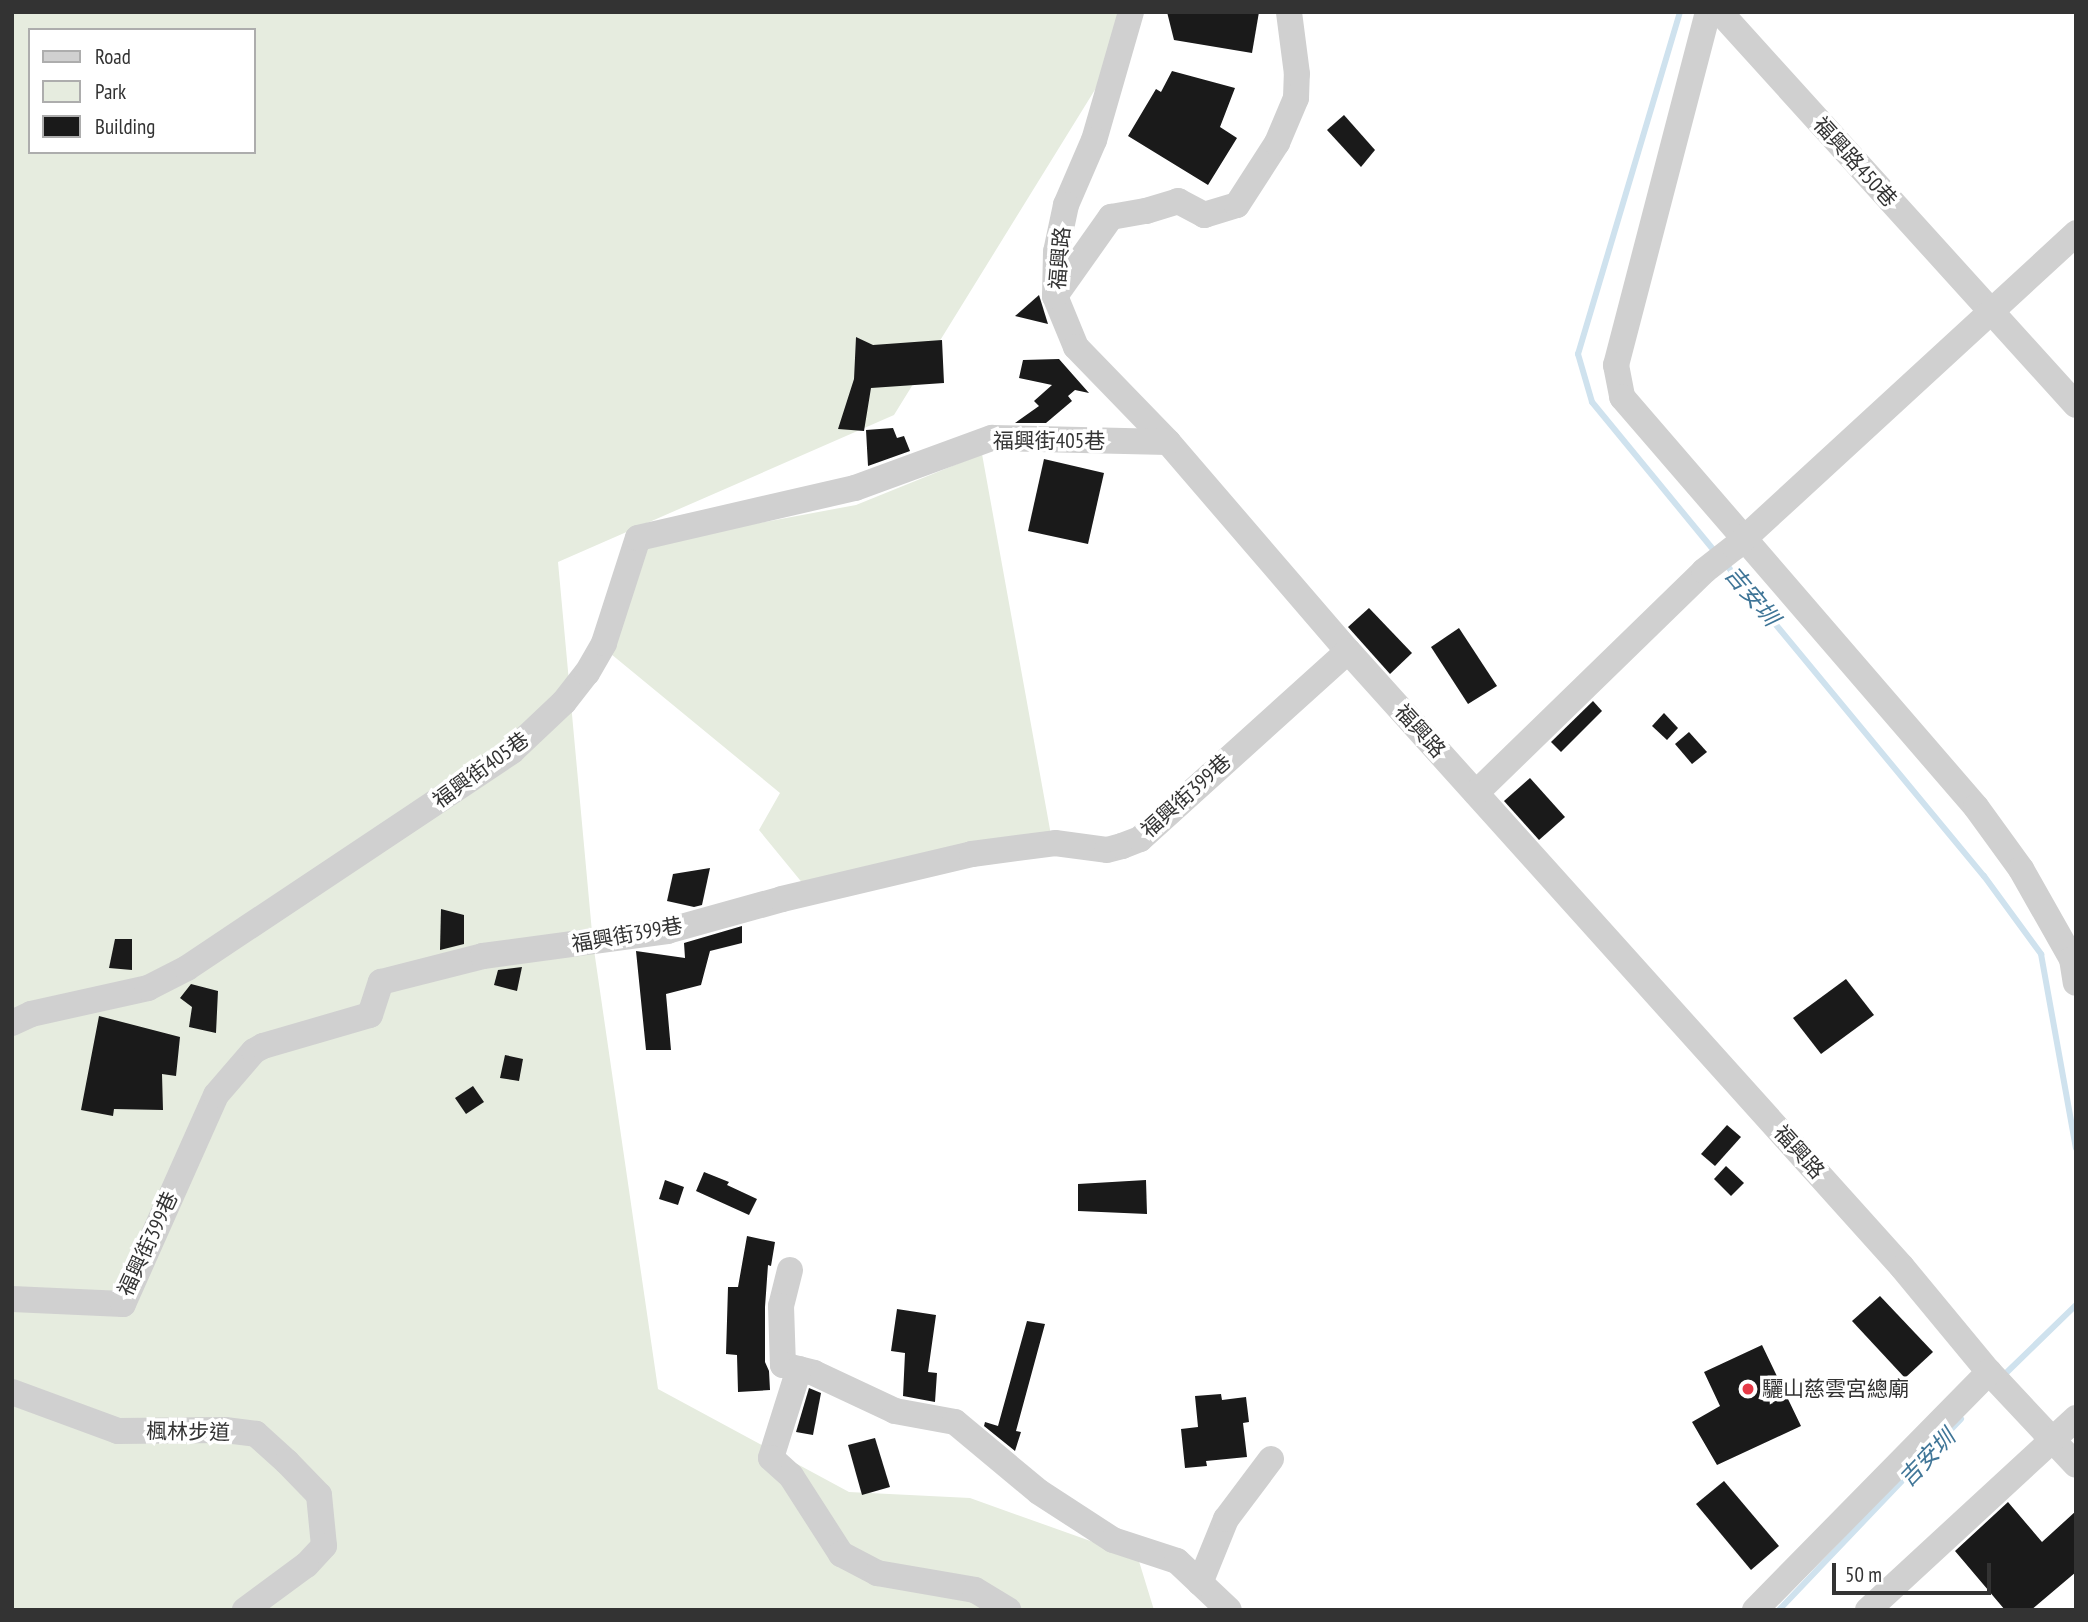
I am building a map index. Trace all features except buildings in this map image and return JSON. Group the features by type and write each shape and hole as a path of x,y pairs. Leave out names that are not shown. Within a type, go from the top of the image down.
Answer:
{"street":[{"name":"福興路","path":"1131,12 1094,140 1066,205 1056,252 1055,296 1076,347 1168,442 1348,652 1902,1267 1998,1381 2076,1465"},
{"path":"1055,296 1111,217 1146,211 1178,201 1203,215 1237,205 1277,143 1296,98 1297,74 1289,12"},
{"path":"1708,12 1616,365 1622,397 1739,543 1976,807 2028,880 2072,959 2076,983"},
{"name":"福興路450巷","path":"1720,12 2076,405"},
{"path":"1476,793 1704,571 1739,543 2076,233"},
{"name":"福興街405巷","path":"12,1023 31,1014 148,988 187,968 512,751 564,702 587,673 604,643 638,538 855,488 992,438 1168,442"},
{"name":"福興街399巷","path":"12,1299 123,1304 216,1095 254,1051 262,1046 370,1015 382,982 483,956 667,931 782,899 972,853 1055,844 1107,850 1122,846 1140,839 1348,652"},
{"path":"790,1270 781,1306 782,1365 814,1373 895,1411 955,1422 1060,1506 1113,1540 1177,1562 1228,1610"},
{"path":"799,1369 771,1458 791,1476 841,1554 877,1573 975,1590 1008,1610"},
{"path":"1755,1610 1998,1381"},
{"name":"楓林步道","path":"12,1392 118,1431 225,1430 256,1434 287,1462 319,1495 324,1546 306,1565 245,1610"},
{"path":"1868,1610 2076,1418"},
{"path":"1200,1583 1226,1519 1271,1459"}],"green space":[{"path":"12,12 1143,12 894,415 558,562 593,943 658,1389 849,1492 970,1498 1138,1558 1154,1610 12,1610"},
{"path":"982,454 1051,835 804,885 759,830 780,793 611,654 647,547 656,542 856,505"}],"waterway":[{"name":"吉安圳","path":"1680,12 1578,354 1592,402 1717,554"},
{"name":"吉安圳","path":"1724,562 1984,876 2041,954 2076,1148"},
{"name":"吉安圳","path":"2003,1376 2076,1305"},
{"name":"吉安圳","path":"1779,1610 1961,1419"}],"place":[{"name":"驪山慈雲宮總廟","path":"1748,1389"}]}
